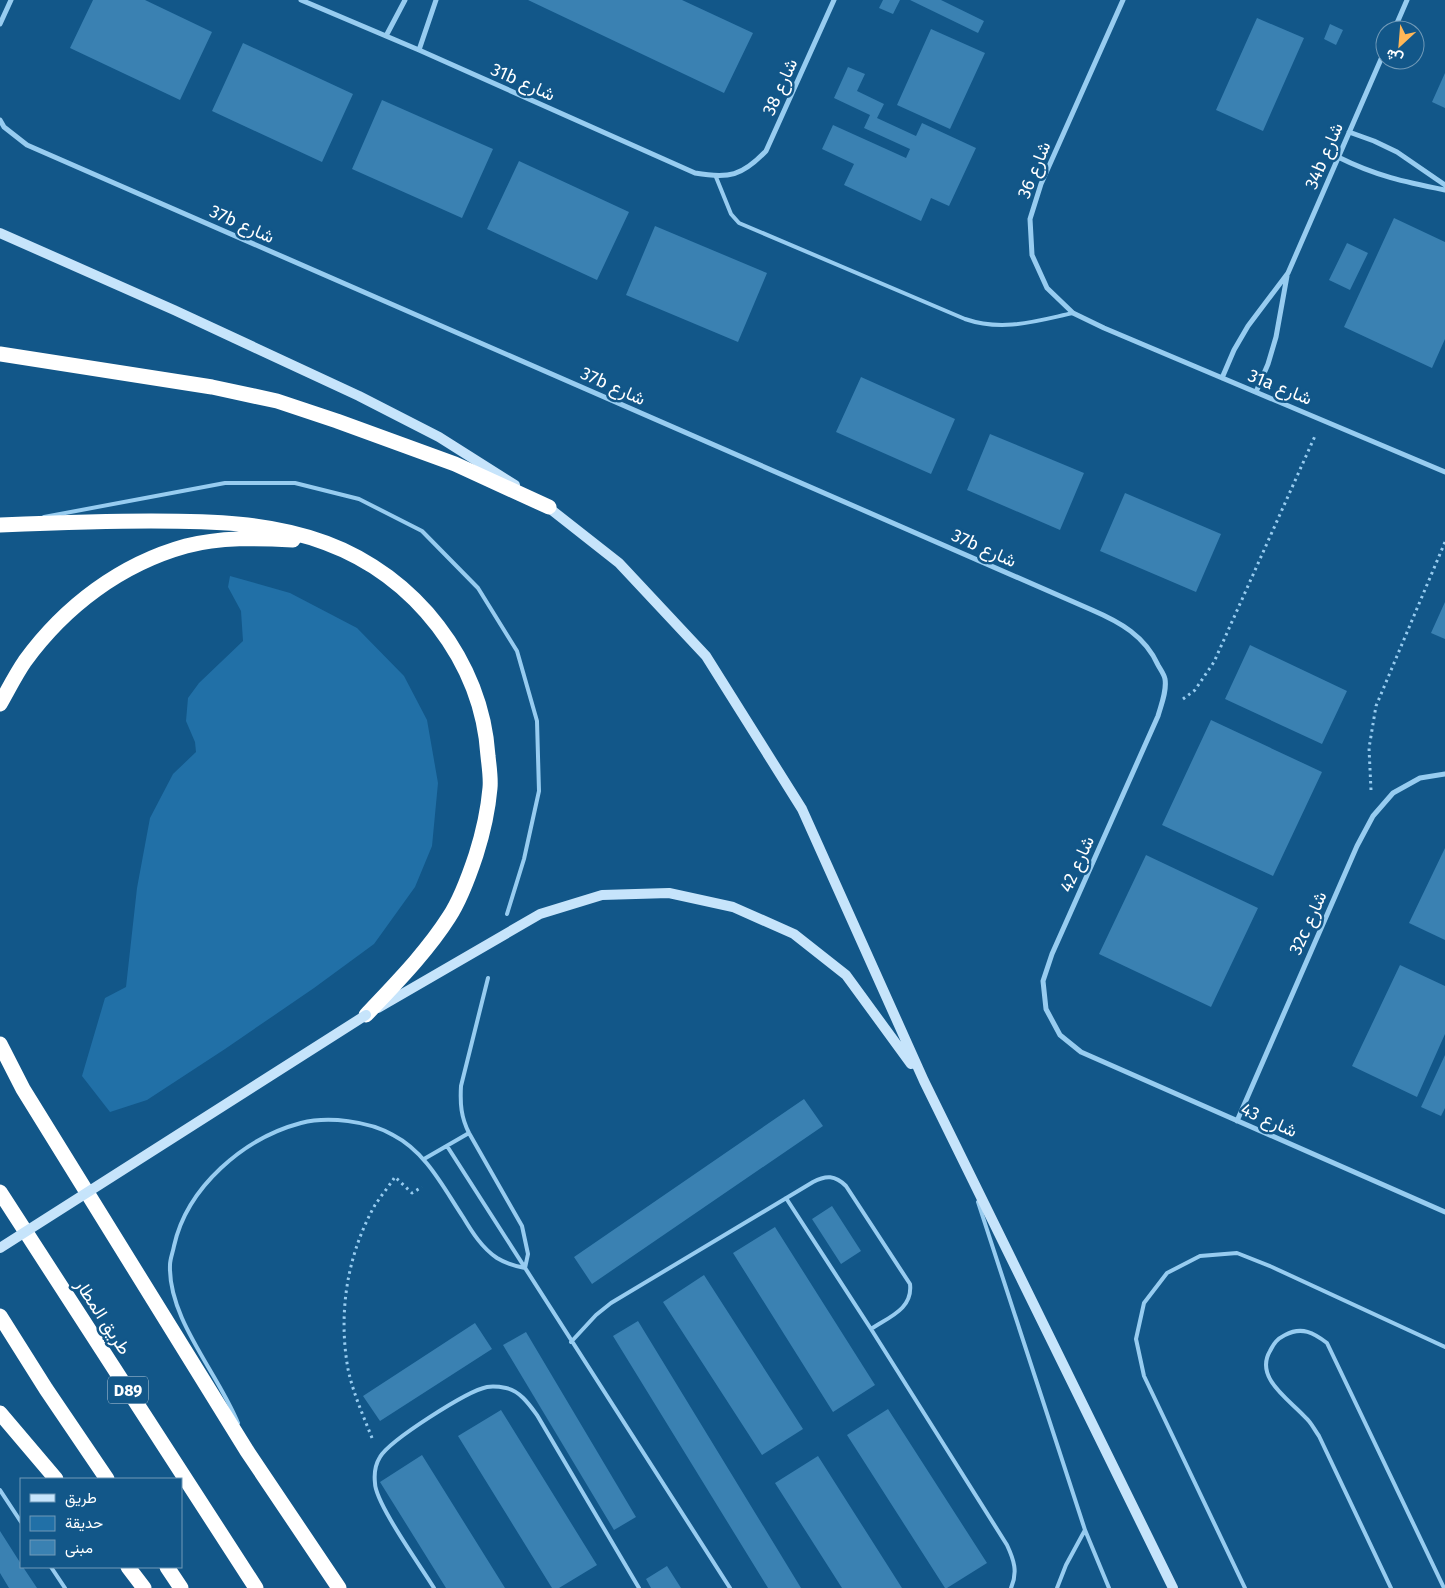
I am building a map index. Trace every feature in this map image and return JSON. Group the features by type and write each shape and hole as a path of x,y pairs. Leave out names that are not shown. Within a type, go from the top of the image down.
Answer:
{"highway":[{"path":"0,354 212,387 276,401 455,464 549,507"},
{"path":"0,525 196,521 263,526 326,543 373,565 414,597 448,637 472,684 487,734 490,786 483,832 469,875 449,917 419,957 366,1015"},
{"path":"0,704 25,661 58,621 99,587 145,560 188,545 234,539 279,539 326,543"},
{"path":"0,1044 23,1089 247,1451 339,1588"},
{"name":"طريق المطار","path":"0,1192 256,1588"},
{"path":"0,1316 46,1389 107,1478"},
{"path":"0,1413 55,1478"},
{"path":"129,1568 144,1588"},
{"path":"168,1568 181,1588"}],"main road":[{"path":"0,233 174,310 359,396 439,437 549,507 619,563 706,656 802,809 924,1081 1173,1588"},
{"path":"0,1248 366,1015 540,914 602,895 669,893 733,907 794,934 846,976 924,1081"}],"street":[{"path":"0,24 11,0"},
{"name":"31b شارع","path":"301,0 419,50 695,174 716,177 737,174"},
{"path":"386,36 405,0"},
{"path":"419,50 436,0"},
{"name":"شارع 38","path":"737,174 753,165 766,151 834,0"},
{"name":"شارع 36","path":"1104,328 1073,313 1047,288 1032,255 1030,219 1041,184 1123,0"},
{"path":"1398,20 1407,0"},
{"name":"34b شارع","path":"1288,273 1376,70"},
{"name":"37b شارع","path":"0,120 4,127 27,146 1116,620 1137,635 1154,656 1165,679"},
{"path":"1349,132 1397,152 1445,185"},
{"path":"1338,157 1386,178 1445,190"},
{"path":"1222,378 1234,350 1248,326 1288,273"},
{"path":"1256,392 1276,337 1288,273"},
{"name":"31a شارع","path":"1104,328 1445,472"},
{"name":"شارع 42","path":"1081,1052 1060,1034 1046,1009 1043,981 1052,954 1158,716 1164,695 1165,679"},
{"name":"32c شارع","path":"1236,1121 1357,846 1373,816 1393,794 1420,778 1445,774"},
{"name":"شارع 43","path":"1081,1052 1445,1212"}],"lane":[{"path":"716,177 731,214 739,222 978,324 1007,326 1073,313"},
{"path":"0,525 225,483 295,483 360,498 422,531 478,588 493,611 516,651 536,721 539,790 524,859 507,914"},
{"path":"488,978 461,1086 460,1105 463,1123 468,1133 522,1226 528,1254 525,1268"},
{"path":"247,1451 239,1426 225,1394 187,1328 173,1296 170,1264 176,1234 190,1205 212,1177 238,1154 268,1135 302,1123 336,1120 370,1125 393,1134 406,1142 424,1159 474,1236 485,1248 497,1258 525,1268"},
{"path":"424,1159 468,1133"},
{"path":"446,1146 730,1588"},
{"path":"968,1171 1085,1530 1109,1588"},
{"path":"571,1342 596,1315 611,1303 786,1198 821,1178 830,1176 839,1179 846,1186 910,1284 911,1294 908,1303 871,1329"},
{"path":"786,1198 1007,1545 1015,1562 1015,1579 1011,1588"},
{"path":"1245,1588 1144,1376 1136,1339 1144,1303 1167,1272 1200,1256 1237,1253 1272,1267 1445,1347"},
{"path":"1391,1588 1319,1436 1307,1419 1278,1391 1267,1375 1267,1356 1271,1348 1276,1340 1293,1330 1312,1332 1327,1343 1444,1588"},
{"path":"434,1588 381,1504 375,1486 375,1470 380,1457 392,1444 470,1394 488,1387 508,1388 525,1399 537,1415 639,1588"},
{"path":"0,1490 20,1520"},
{"path":"1058,1588 1066,1566 1085,1530"},
{"path":"52,1568 65,1588"}],"path":[{"path":"1158,716 1195,690 1214,662 1322,419"},
{"path":"1373,816 1369,748 1376,706 1445,542"},
{"path":"380,1457 358,1403 349,1370 344,1336 344,1302 350,1268 360,1235 376,1205 395,1177 412,1193 438,1178"}],"green space":[{"path":"230,576 290,593 357,628 404,676 427,720 438,783 432,846 415,887 374,944 314,988 147,1100 110,1112 82,1076 105,998 126,987 137,888 150,818 173,774 196,752 195,742 186,721 188,698 199,683 243,641 241,611 228,587"}],"building":[{"path":"93,0 145,0 212,32 180,100 70,48"},
{"path":"528,0 682,0 753,33 724,93"},
{"path":"883,0 900,0 893,14 879,8"},
{"path":"910,0 941,0 984,21 978,33"},
{"path":"1257,18 1304,38 1263,131 1216,110"},
{"path":"1330,24 1343,30 1336,45 1324,39"},
{"path":"931,29 985,53 950,129 897,105"},
{"path":"243,43 353,94 322,162 212,111"},
{"path":"848,67 865,74 857,91 884,104 877,118 916,136 922,123 976,148 949,206 931,198 921,221 844,185 854,164 822,149 833,125 906,158 910,149 864,128 870,115 834,98"},
{"path":"1445,73 1445,108 1432,102"},
{"path":"382,100 493,149 462,218 352,169"},
{"path":"519,161 629,212 597,280 487,229"},
{"path":"1394,218 1445,242 1445,339 1432,368 1344,327"},
{"path":"655,226 767,273 738,342 626,295"},
{"path":"1347,243 1368,253 1350,290 1329,280"},
{"path":"861,377 955,419 931,474 836,432"},
{"path":"990,434 1084,473 1060,530 967,490"},
{"path":"1125,493 1221,534 1196,592 1100,551"},
{"path":"1445,602 1445,639 1431,633"},
{"path":"1250,645 1347,691 1322,744 1225,699"},
{"path":"1211,720 1322,772 1273,876 1162,825"},
{"path":"1445,848 1445,940 1409,923"},
{"path":"1146,855 1258,908 1211,1007 1099,954"},
{"path":"1400,965 1445,986 1445,1034 1417,1097 1352,1066"},
{"path":"1445,1055 1445,1108 1441,1116 1421,1107"},
{"path":"804,1099 823,1126 592,1284 574,1257"},
{"path":"832,1206 861,1251 841,1264 812,1219"},
{"path":"775,1227 875,1385 833,1412 733,1253"},
{"path":"704,1275 803,1429 762,1455 663,1302"},
{"path":"638,1321 801,1588 768,1588 613,1336"},
{"path":"475,1323 492,1349 380,1421 363,1396"},
{"path":"526,1332 636,1517 614,1530 503,1345"},
{"path":"888,1409 987,1563 947,1588 945,1588 847,1435"},
{"path":"501,1410 597,1565 559,1588 552,1588 458,1436"},
{"path":"422,1455 505,1588 446,1588 380,1482"},
{"path":"818,1456 902,1588 842,1588 775,1483"},
{"path":"0,1531 20,1562 20,1568 24,1568 37,1588 9,1588 0,1573"},
{"path":"667,1566 681,1588 651,1588 646,1579"}]}
